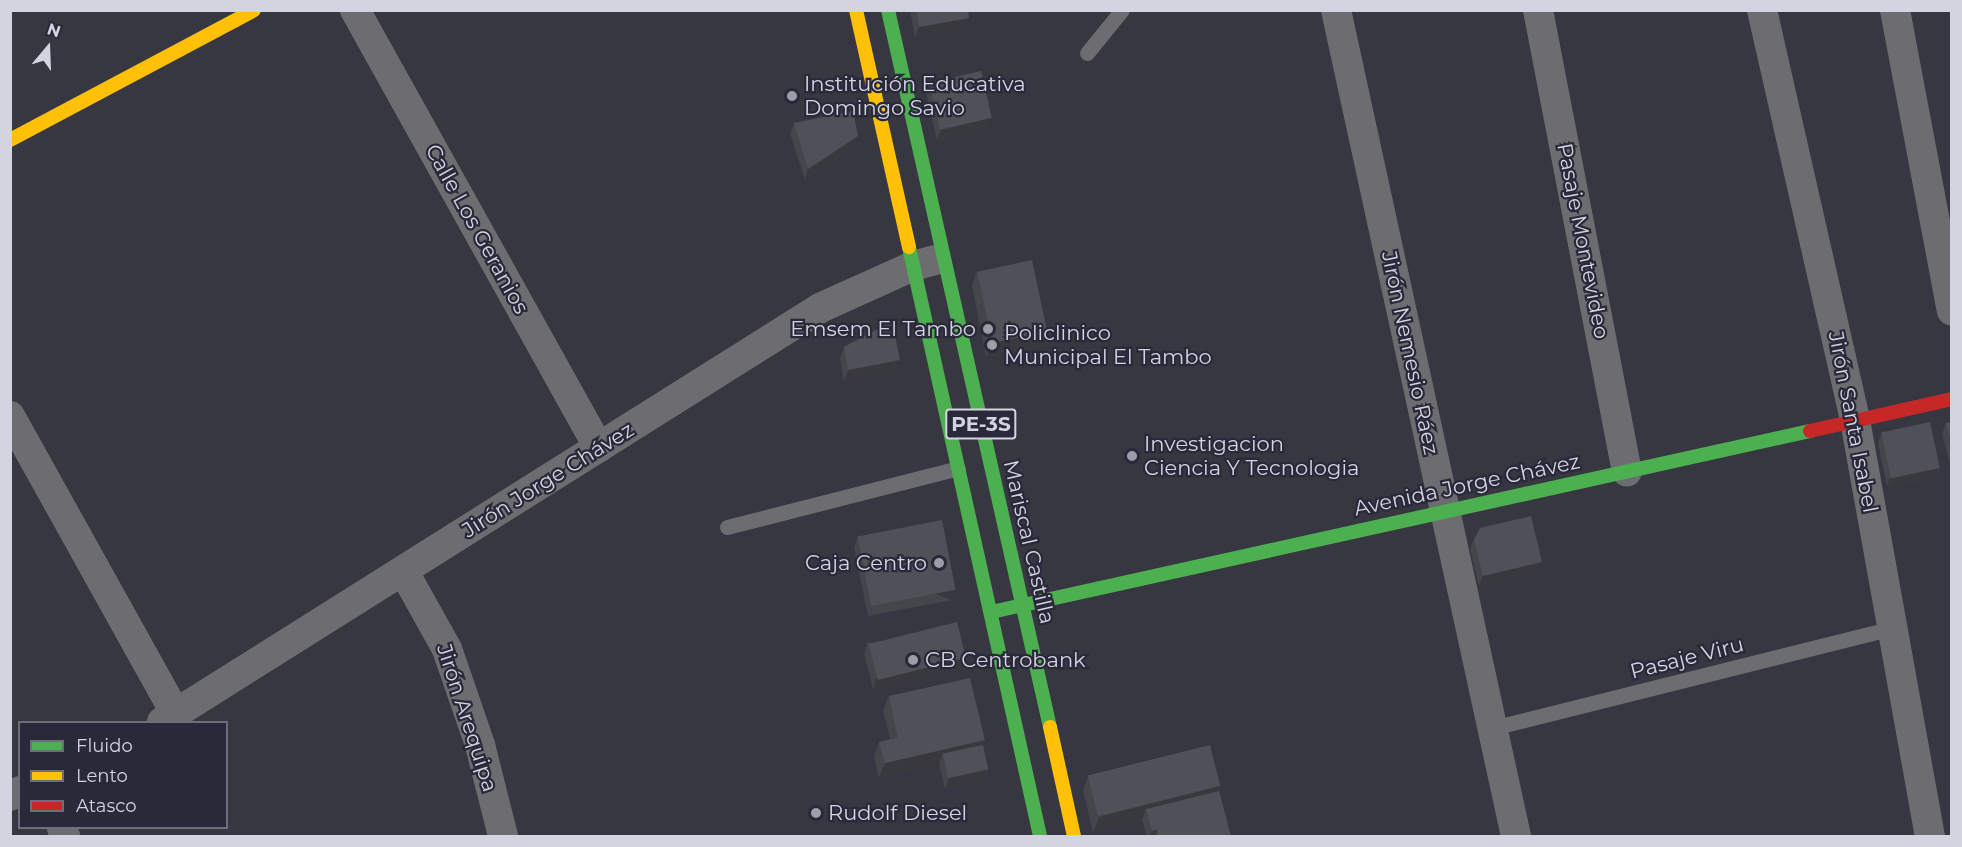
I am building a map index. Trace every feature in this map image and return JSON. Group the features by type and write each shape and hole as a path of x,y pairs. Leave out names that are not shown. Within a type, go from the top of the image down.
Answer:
{"main road":[{"path":"10,140 254,10"},
{"name":"PE-3S","path":"856,10 1040,837"},
{"name":"Mariscal Castilla","path":"888,10 1074,837"},
{"name":"Avenida Jorge Chávez","path":"991,612 1952,399"}],"street":[{"name":"Calle Los Geranios","path":"355,10 599,448"},
{"name":"Jirón Nemesio Ráez","path":"1336,10 1516,837"},
{"name":"Pasaje Montevideo","path":"1538,10 1628,471"},
{"name":"Jirón Santa Isabel","path":"1762,10 1855,420 1930,837"},
{"path":"1895,10 1952,311"},
{"name":"Jirón Jorge Chávez","path":"169,719 820,308 913,266 944,258"},
{"path":"10,416 169,719"},
{"name":"Jirón Arequipa","path":"404,572 447,649 480,745 503,837"}],"lane":[{"path":"1087,53 1122,10"},
{"path":"727,526 958,468"},
{"name":"Pasaje Viru","path":"1492,728 1893,628"}],"building":[{"path":"916,10 968,10 969,18 919,27"},
{"path":"981,71 992,118 940,130 929,83"},
{"path":"853,111 858,136 808,169 794,123"},
{"path":"1032,260 1047,331 992,343 977,272"},
{"path":"892,321 900,360 848,370 844,347"},
{"path":"1930,422 1940,468 1891,478 1881,432"},
{"path":"1952,422 1952,445 1946,423"},
{"path":"1531,516 1542,562 1483,576 1474,539 1480,528"},
{"path":"942,520 956,590 871,606 858,536"},
{"name":"CB Centrobank","path":"957,622 966,658 878,680 869,644"},
{"path":"970,678 985,740 885,763 879,742 898,738 889,696"},
{"path":"983,745 988,769 948,778 943,754"},
{"path":"1210,745 1220,786 1098,816 1088,775"},
{"path":"1219,791 1231,837 1159,837 1157,829 1152,831 1146,809"}],"traffic: fast":[{"path":"888,10 1050,727"},
{"path":"909,247 1040,836"},
{"path":"996,611 1810,431"}],"traffic: slow":[{"path":"10,140 254,10"},
{"path":"856,10 909,247"},
{"path":"1050,727 1074,836"}],"traffic: jam":[{"path":"1810,431 1952,399"}],"place":[{"name":"Institución Educativa Domingo Savio","path":"792,96"},
{"name":"Emsem El Tambo","path":"988,329"},
{"name":"Policlinico Municipal El Tambo","path":"992,345"},
{"name":"Investigacion Ciencia Y Tecnologia","path":"1132,456"},
{"name":"Caja Centro","path":"939,563"},
{"name":"CB Centrobank","path":"913,660"},
{"name":"Rudolf Diesel","path":"816,813"}]}
